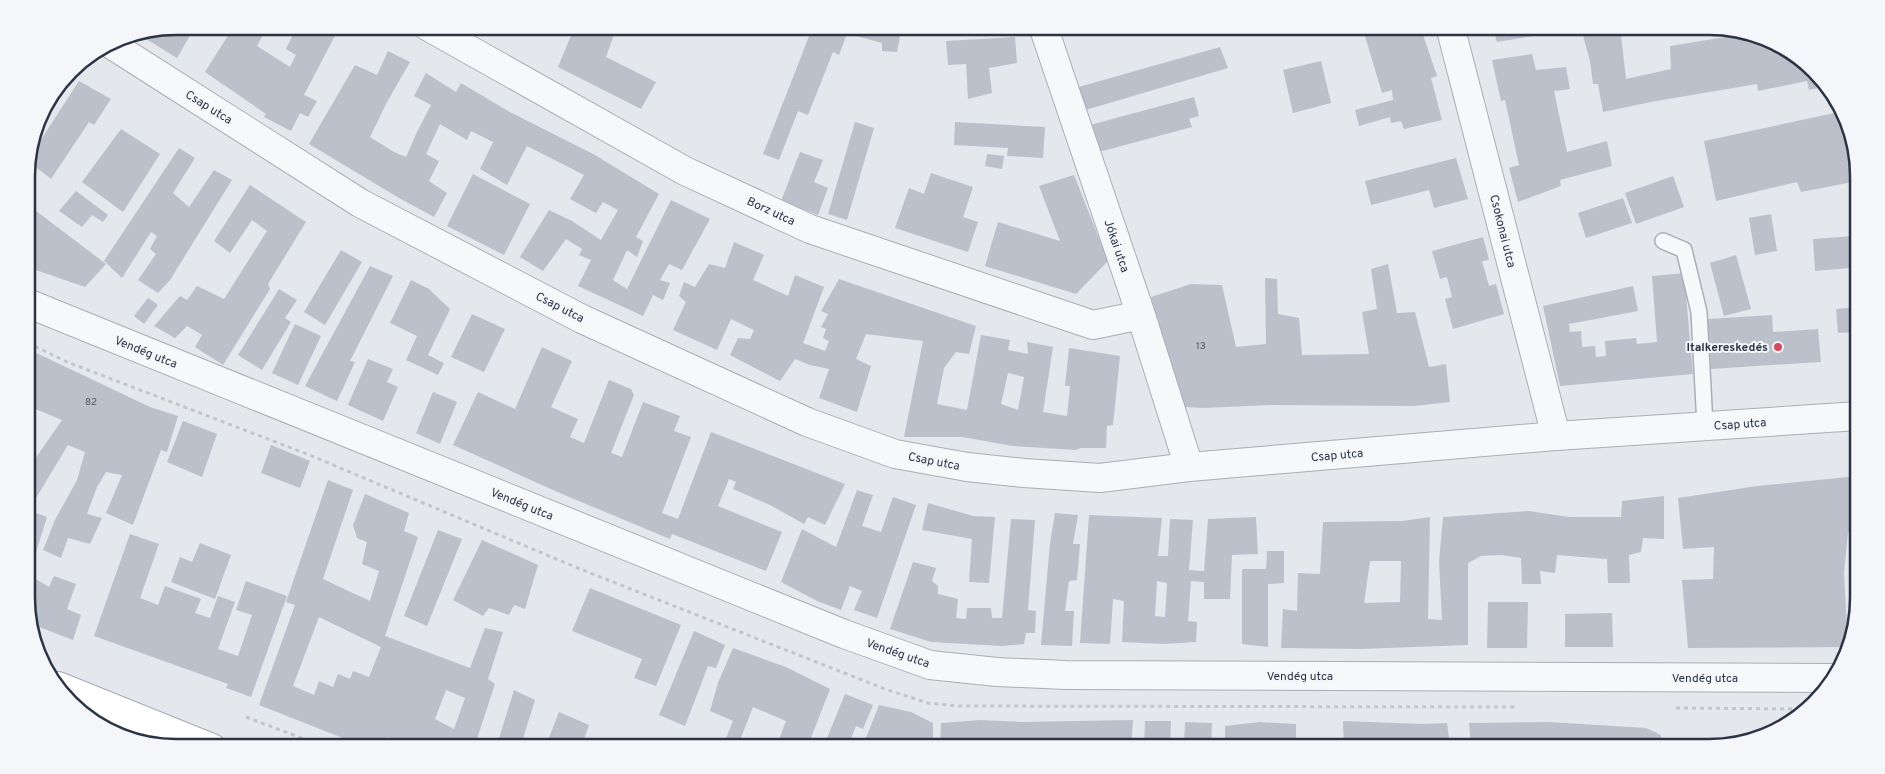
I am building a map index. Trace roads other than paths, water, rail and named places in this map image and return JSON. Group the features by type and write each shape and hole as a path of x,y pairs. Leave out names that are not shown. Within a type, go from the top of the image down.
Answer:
{"main road":[{"path":"70,691 190,739"}],"street":[{"name":"Borz utca","path":"443,35 685,171 810,229 1093,325 1141,315"},
{"name":"Jókai utca","path":"1046,35 1141,315 1189,467"},
{"name":"Csokonai utca","path":"1452,35 1556,436"},
{"name":"Csap utca","path":"117,48 360,203 582,319 807,422 895,454 967,467 1100,478 1189,467 1556,436 1850,417"},
{"name":"Vendég utca","path":"35,306 844,634 930,665 997,672 1066,675 1825,678"}],"lane":[{"path":"1663,241 1684,250 1699,312 1706,426"}],"place":[{"name":"Italkereskedés","path":"1778,347"}]}
